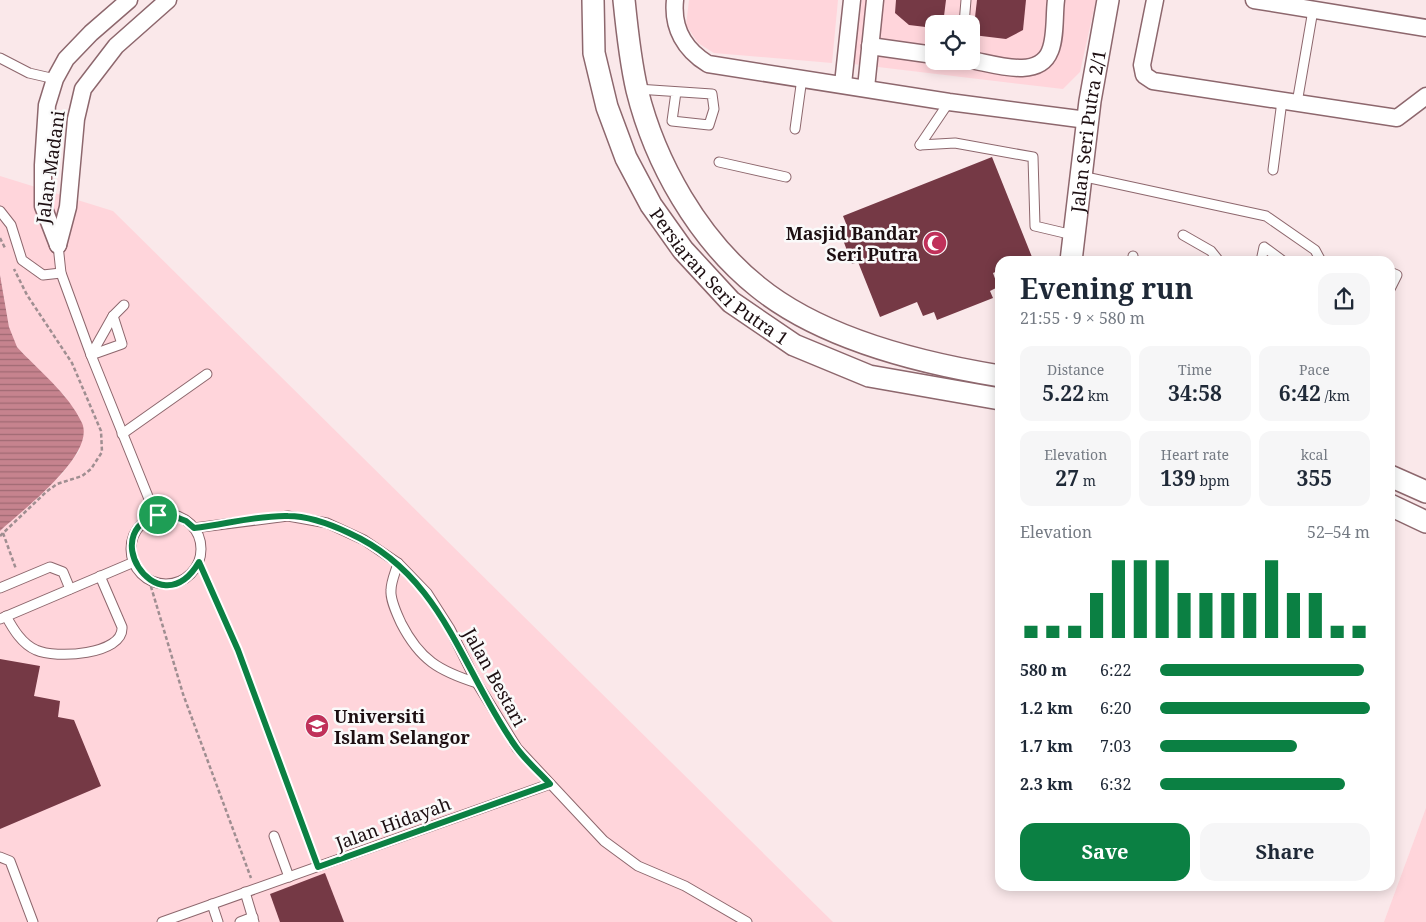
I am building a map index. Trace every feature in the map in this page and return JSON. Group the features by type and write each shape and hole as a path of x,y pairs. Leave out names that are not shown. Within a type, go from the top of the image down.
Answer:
{"street":[{"name":"Jalan Madani","path":"58,245 43,206 43,165 47,105 55,79 66,59 91,33 129,0"},
{"name":"Jalan Madani","path":"58,245 68,207 76,119 84,89 116,46 168,0"},
{"name":"Persiaran Seri Putra 1","path":"624,0 628,46 645,118 667,169 690,210 719,250 758,287 807,319 862,342 995,379"},
{"path":"675,0 676,26 683,42 695,56 708,64 949,102 1087,120"},
{"path":"843,84 852,0"},
{"path":"866,88 875,0"},
{"path":"980,61 1027,68 1042,62 1050,51 1056,0"},
{"name":"Jalan Seri Putra 2/1","path":"1071,256 1087,120 1108,0"},
{"path":"1155,0 1142,65 1144,75 1153,81 1397,118 1426,96"},
{"path":"1254,0 1308,6 1426,28"},
{"name":"Persiaran Seri Putra 1","path":"590,6 594,53 606,107 626,158 651,204 683,250 731,302 794,345 869,376 995,398"},
{"path":"870,46 925,54"},
{"path":"43,165 71,167"},
{"path":"969,394 989,391 995,384"},
{"path":"1395,478 1426,492"},
{"path":"1395,507 1426,522"}],"lane":[{"path":"965,15 966,0"},
{"path":"1273,170 1290,102 1308,6"},
{"path":"0,58 29,73 55,79"},
{"path":"794,130 802,78"},
{"path":"637,89 712,94 714,109 709,125 672,121 676,92"},
{"path":"949,102 920,145 955,143 1033,157 1035,226 1073,235"},
{"path":"719,162 786,177"},
{"path":"1080,176 1266,216 1315,250 1319,256"},
{"path":"0,211 11,225 22,260 43,275 61,273"},
{"path":"1184,235 1211,251 1215,256"},
{"path":"58,245 61,273 91,355 149,499 158,515"},
{"path":"1261,256 1264,247 1276,256"},
{"path":"91,355 113,316 124,305"},
{"path":"91,355 122,344 113,316"},
{"path":"122,434 207,374"},
{"path":"158,515 178,516 194,528 200,544 199,562 193,572 184,580 173,584 160,584 149,580 140,572 134,562 132,544 139,528 148,520 158,515"},
{"name":"Jalan Bestari","path":"194,528 288,516 327,523 364,540 398,563 427,593 450,629 477,683 517,748 604,840 638,866 686,886 747,922"},
{"path":"100,576 122,627 119,639 112,644 76,655 48,655 35,650 24,642 3,618 100,576 134,562"},
{"path":"398,563 390,590 396,612 410,641 428,661 446,673 477,683"},
{"path":"0,588 50,567 63,572 70,589"},
{"name":"Jalan Hidayah","path":"162,922 550,784"},
{"path":"274,836 289,877"},
{"path":"0,857 10,861 33,922"},
{"path":"240,922 253,920 250,891"},
{"path":"212,904 218,922"}],"path":[{"path":"0,238 5,249"},
{"path":"0,536 46,492 57,484 82,476 91,469 102,452 101,431 72,362 27,295 12,264"},
{"path":"4,533 20,580"},
{"path":"199,562 238,650 318,867"},
{"path":"149,580 183,694 221,792 250,891"}],"shaded area":[{"path":"689,0 838,0 832,63 714,53 698,43 686,25"},
{"path":"862,0 1096,0 1080,72 1063,89 853,64"},
{"name":"Universiti Islam Selangor","path":"0,176 113,211 833,922 0,922 0,531 62,474 80,450 65,396 17,347 11,337 0,275"},
{"path":"0,275 9,327 17,347 69,402 82,423 83,436 78,450 68,466 39,496 0,531"},
{"path":"1426,808 1426,922 1384,922"}],"building":[{"path":"896,0 946,0 944,15 925,15 925,27 909,25 895,13"},
{"path":"977,0 1026,0 1023,30 1006,39 980,36 980,15 975,15"},
{"name":"Masjid Bandar Seri Putra","path":"992,157 1032,256 995,256 995,272 993,273 995,288 990,291 993,298 937,320 934,312 923,316 917,302 880,317 858,262 852,264 839,229 847,226 843,216"},
{"path":"0,659 40,666 34,696 60,701 58,717 74,720 101,786 0,829"},
{"path":"325,873 344,922 280,922 270,894"}],"place":[{"name":"Masjid Bandar Seri Putra","path":"935,243"},
{"name":"Universiti Islam Selangor","path":"317,726"}],"route":[{"path":"158,515 178,516 194,528 288,516 327,523 364,540 398,563 427,593 450,629 477,683 517,748 550,784 318,867 282,775 238,650 199,562 193,572 184,580 173,584 160,584 149,580 140,572 134,562 133,538 139,528 148,520 158,515"}]}
